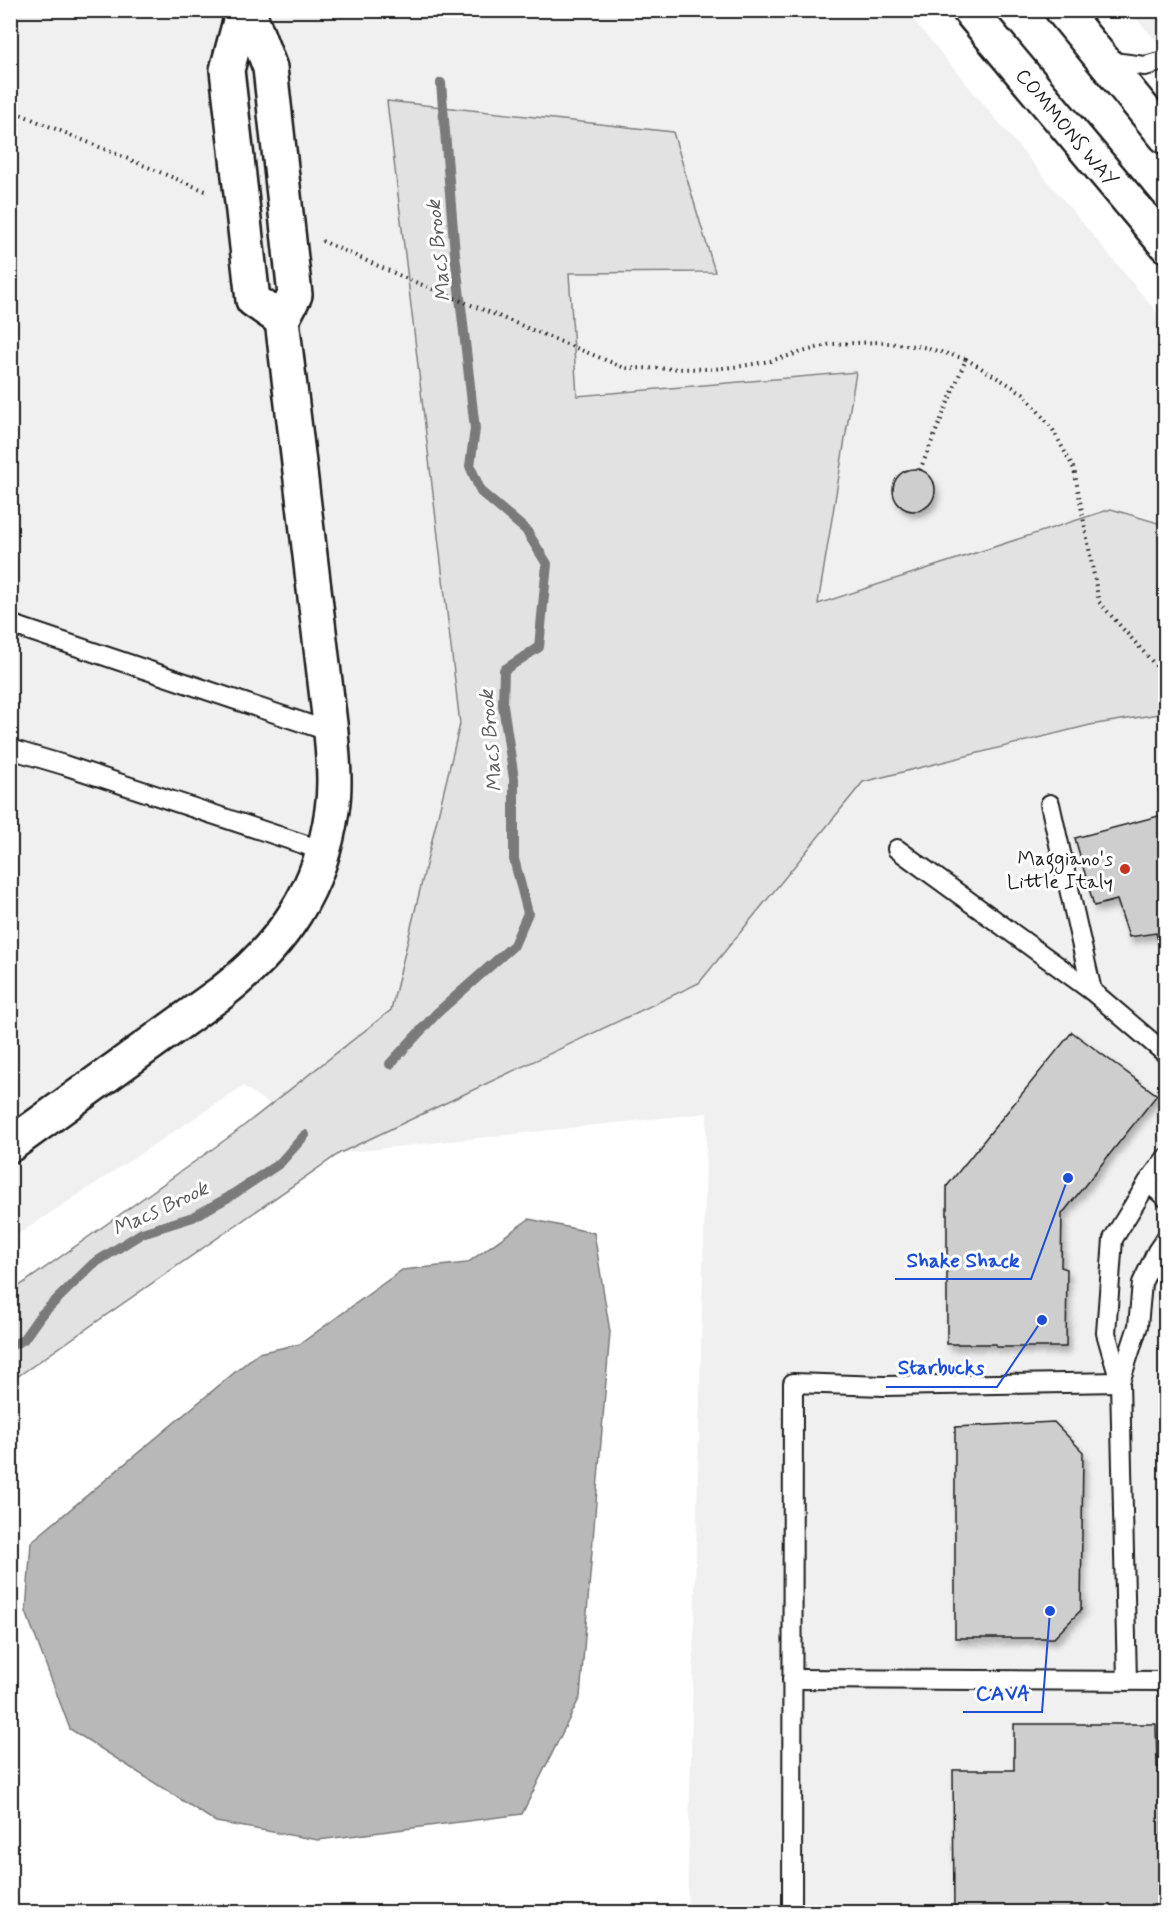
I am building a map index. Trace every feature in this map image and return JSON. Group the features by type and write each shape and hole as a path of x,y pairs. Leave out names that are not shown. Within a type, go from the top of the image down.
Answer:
{"street":[{"path":"243,10 227,70 253,300 282,320"},
{"path":"10,1145 248,972 281,936 297,913 324,851 333,809 334,773 331,732 282,320 295,294 270,69 248,10"},
{"name":"COMMONS WAY","path":"969,10 1166,245"},
{"path":"1062,10 1166,137"}],"lane":[{"path":"1103,61 1145,66 1166,60"},
{"path":"10,624 331,732"},
{"path":"10,749 324,851"},
{"path":"1050,804 1092,991"},
{"path":"897,849 1092,991 1166,1054"},
{"path":"1127,1681 1120,1382 1106,1333 1113,1239 1148,1182 1166,1158"},
{"path":"1148,1182 1166,1198"},
{"path":"1120,1382 1138,1326 1142,1283 1157,1251 1166,1238"},
{"path":"792,1912 794,1383 884,1386 1120,1382"},
{"path":"792,1679 1166,1681"}],"path":[{"path":"403,277 626,368 713,369 770,361 831,344 879,342 923,347 966,359 1023,393 1052,428 1074,469 1099,602 1166,677"},
{"path":"920,470 966,359"}],"shaded area":[{"path":"11,11 906,11 1165,322 1165,1912 687,1912 707,1113 340,1153 243,1086 11,1239"},
{"path":"1129,11 1165,11 1165,50"},
{"path":"387,101 673,132 715,272 569,273 577,396 856,372 818,604 1111,509 1165,525 1165,713 1090,725 863,782 699,983 340,1153 14,1379 11,1385 11,1292 232,1135 391,1010 460,724"},
{"path":"529,1219 594,1233 610,1332 580,1697 522,1814 318,1840 216,1822 70,1729 26,1612 31,1542 258,1353 300,1344 402,1270 467,1263"}],"building":[{"path":"914,469 929,475 935,490 929,505 914,511 899,505 893,490 899,475"},
{"path":"1166,788 1166,811 1158,790"},
{"name":"Maggiano's Little Italy","path":"1166,814 1165,965 1156,933 1129,937 1117,900 1094,906 1075,838"},
{"path":"1072,1032 1157,1095 1062,1214 1061,1267 1067,1269 1066,1347 947,1344 947,1186"},
{"path":"1054,1422 1083,1452 1081,1610 1054,1638 955,1638 955,1427"},
{"path":"1014,1724 1156,1724 1157,1767 1162,1767 1162,1912 954,1912 953,1770 1014,1770"}],"waterway":[{"name":"Macs Brook","path":"390,1064 437,1013 514,945 528,913 514,859 514,779 503,705 504,670 539,647 547,564 526,530 481,492 470,466 475,429 455,254 441,83"},
{"name":"Macs Brook","path":"10,1346 23,1340 40,1316 93,1264 142,1233 193,1217 229,1197 280,1163 305,1135"}],"place":[{"name":"Maggiano's Little Italy","path":"1125,869"},
{"name":"Shake Shack","path":"1068,1178"},
{"name":"Starbucks","path":"1042,1320"},
{"name":"CAVA","path":"1050,1611"}]}
